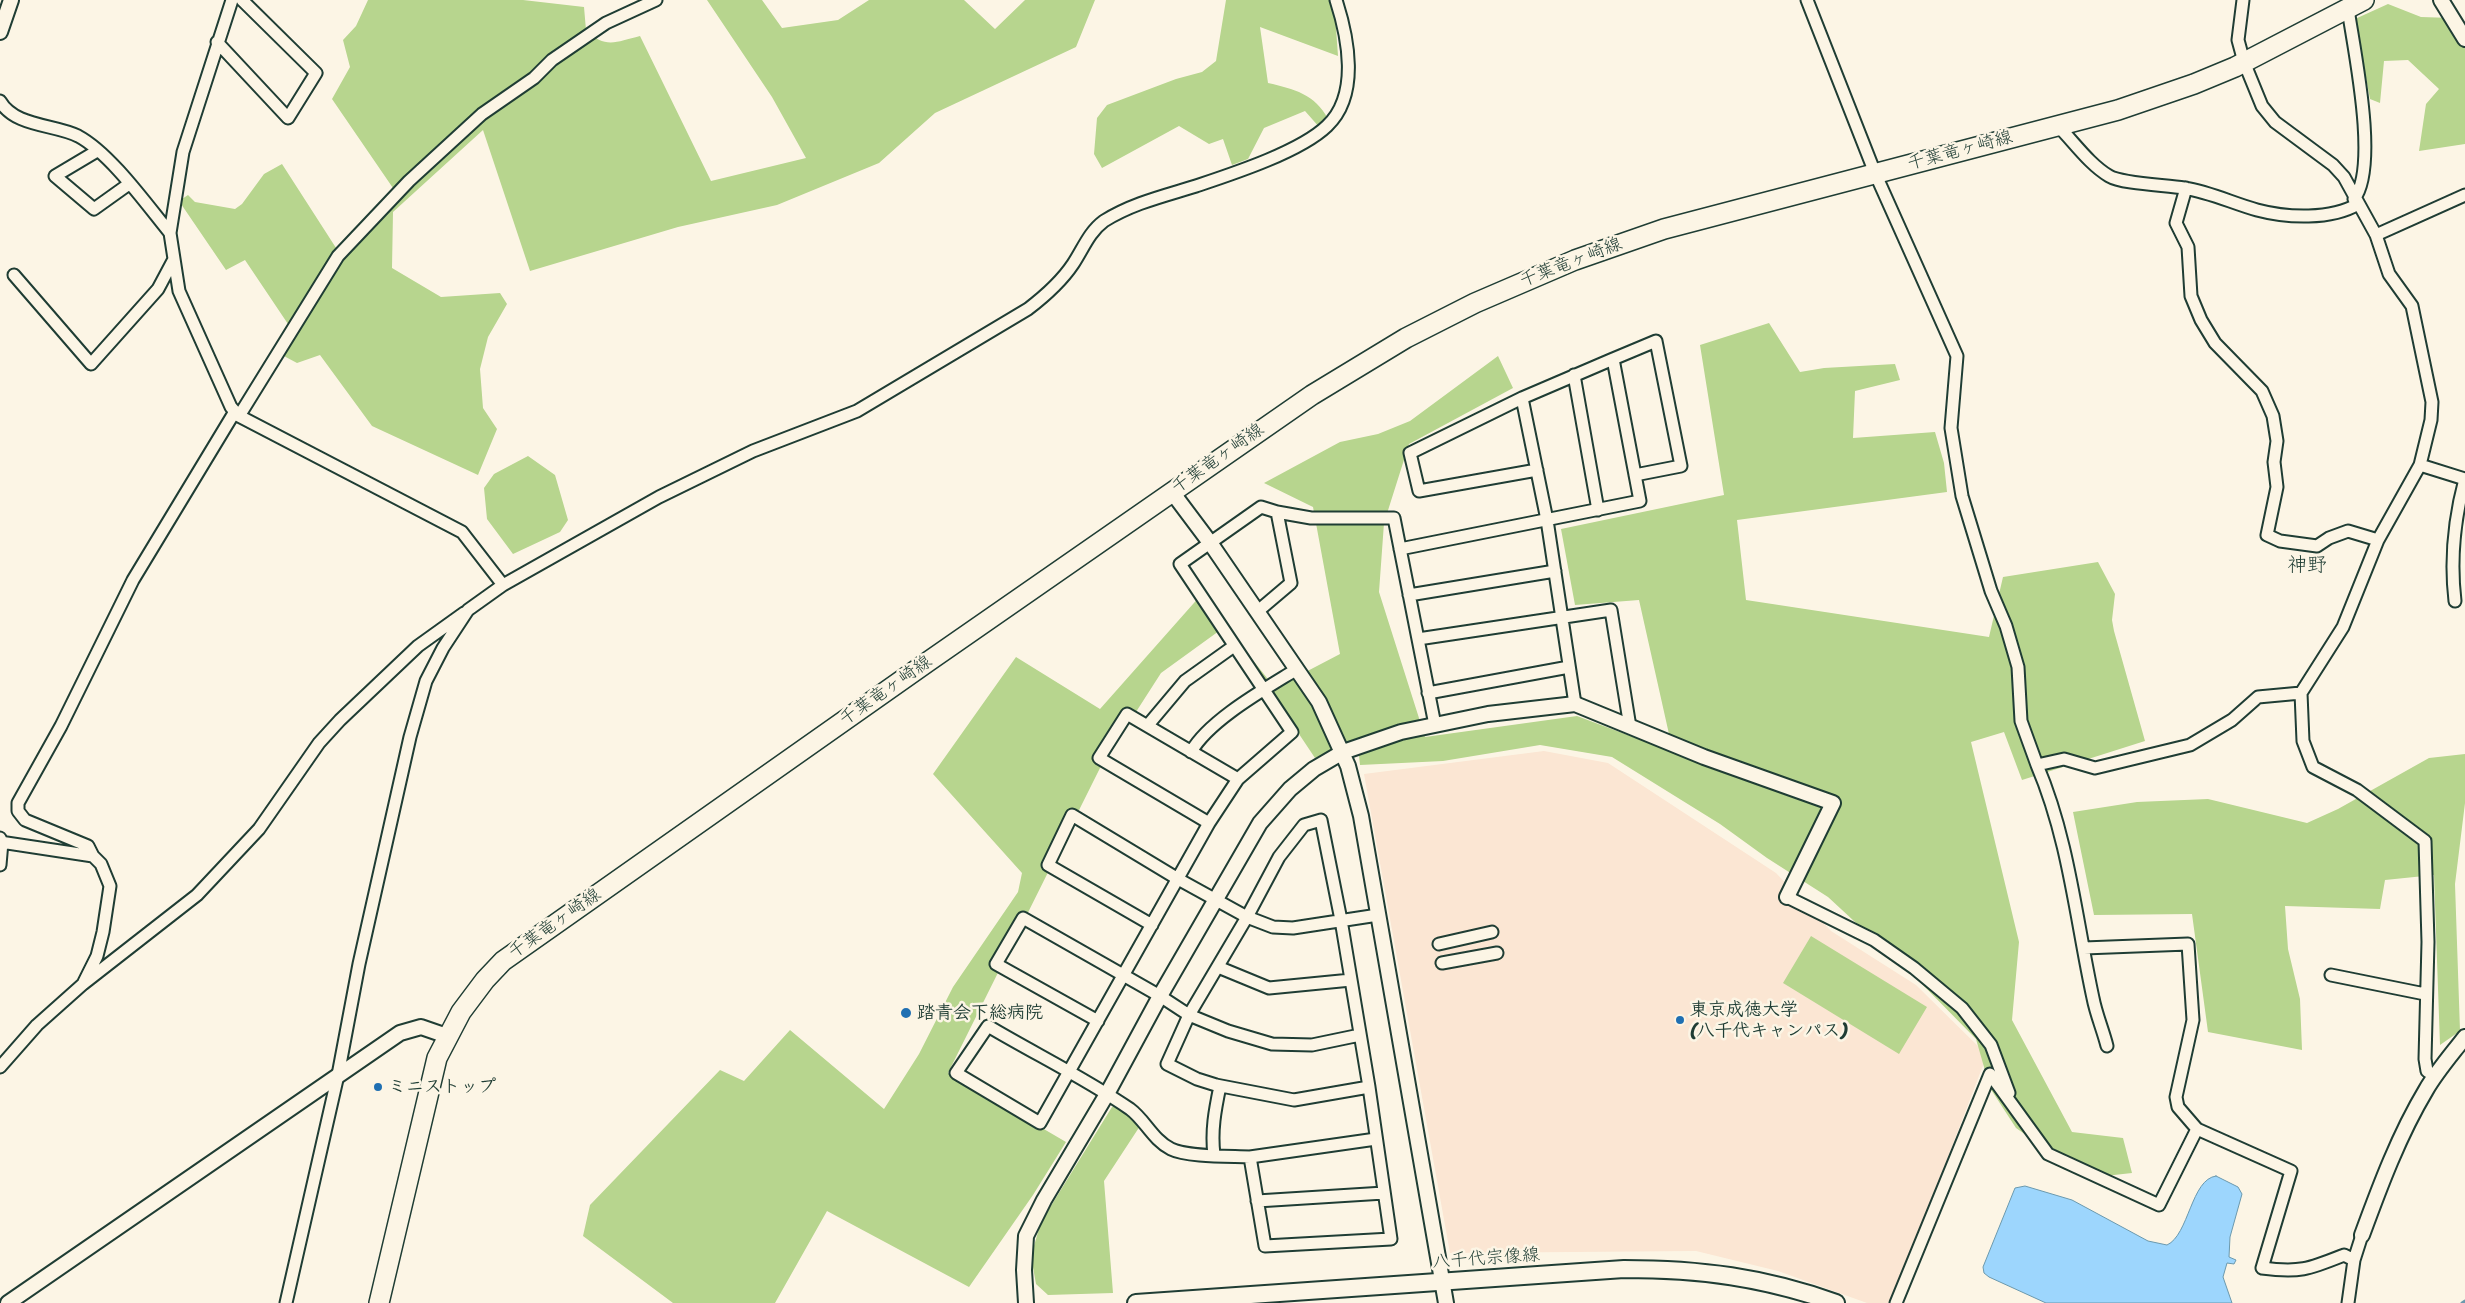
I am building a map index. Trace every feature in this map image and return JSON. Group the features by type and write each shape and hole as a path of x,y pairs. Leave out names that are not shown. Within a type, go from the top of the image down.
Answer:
{"main road":[{"name":"千葉竜ヶ崎線","path":"379,1303 429,1084 437,1058 447,1036 472,996 503,961 1312,394 1442,319 1505,289 1607,248 1664,229 2118,110 2194,84 2244,62 2356,4"},
{"name":"八千代宗像線","path":"1136,1303 1615,1270 1662,1269 1751,1278 1786,1286 1836,1303"}],"street":[{"path":"0,32 11,0"},
{"path":"232,0 183,152 170,233 179,291 237,414 462,532 503,585"},
{"path":"217,42 288,118 316,73 242,0"},
{"path":"83,984 97,956 110,886 102,864 93,856 88,846 25,820 18,811 18,803 61,726 133,580 338,256 409,181 482,114 534,78 556,57 606,22 656,0"},
{"path":"0,1067 38,1025 83,984 197,895 258,829 319,744 340,720 418,646 503,585 659,497 753,451 857,411 1028,309 1046,296 1074,263 1091,233 1103,222 1130,207 1196,186 1270,158 1311,138 1328,126 1346,91 1350,65 1344,23 1336,0"},
{"path":"1806,0 1875,174 1958,356 1951,428 1962,496 1991,591 2006,626 2018,667 2021,721 2051,799 2063,843 2093,1000 2108,1046"},
{"path":"2243,0 2238,40 2244,62 2262,106 2275,122 2333,165 2344,177 2376,235 2389,274 2412,306 2432,402 2431,420 2420,465 2378,540 2343,627 2301,693 2303,741 2313,767 2357,790 2425,841 2428,942 2424,1059 2427,1071 2435,1076"},
{"path":"2441,0 2465,40"},
{"path":"2058,126 2109,176 2116,180 2186,188 2218,196 2258,210 2278,214 2323,215 2346,211 2356,201 2365,176 2365,115 2356,4"},
{"path":"0,101 13,115 79,137 97,151 130,184 170,233"},
{"path":"97,151 55,176 94,209 130,184"},
{"path":"2186,188 2176,223 2188,247 2191,296 2215,344 2262,391 2272,416 2277,440 2274,462 2277,487 2267,535 2280,541 2312,546 2317,546 2329,538 2348,530 2378,540"},
{"path":"2376,235 2465,195"},
{"path":"14,275 91,364 158,289 174,260"},
{"path":"1537,470 1420,491 1410,453 1522,398 1656,341 1681,466 1635,475"},
{"path":"1400,549 1640,501 1613,359"},
{"path":"1574,376 1598,510"},
{"path":"1522,398 1547,520 1575,704"},
{"path":"2420,465 2465,479 2456,510 2451,570 2455,601"},
{"path":"1172,492 1258,611 1319,702 1343,752 1355,787 1446,1303"},
{"path":"1376,1139 1250,1157 1214,1155 1171,1149 1152,1134 1133,1111 1107,1094 1069,1074 988,1026 956,1073 1040,1122 1069,1074 1209,823 1238,779 1292,732 1180,564 1261,507 1311,518 1394,518 1435,725"},
{"path":"1258,611 1291,583 1277,512"},
{"path":"1409,595 1555,571"},
{"path":"286,1303 338,1075 359,964 410,737 426,681 443,648 468,610"},
{"path":"1418,639 1562,619 1612,610 1630,727"},
{"path":"1148,725 1185,681 1234,646"},
{"path":"1428,693 1569,667"},
{"path":"1191,752 1200,737 1264,689 1297,669"},
{"path":"2037,766 2064,759 2095,768 2190,745 2232,720 2258,697 2301,693"},
{"path":"1026,1303 1025,1248 1031,1224 1107,1094 1160,996 1217,901 1237,862 1272,808 1290,789 1314,769 1343,752 1401,732 1488,714 1575,704 1704,757 1834,803 1788,897 1874,940 1914,968 1962,1008 1991,1045 2014,1106"},
{"path":"1209,823 1099,758 1127,714 1238,779"},
{"path":"1152,925 1048,865 1072,815 1217,901 1273,927 1293,928 1378,915"},
{"path":"1250,1157 1265,1246 1391,1239 1369,1087 1341,920 1321,820 1304,825 1279,857 1248,917 1190,1016 1166,1064 1197,1079 1220,1086 1294,1100 1369,1087"},
{"path":"0,865 1,840 93,856"},
{"path":"1098,1021 996,964 1024,918 1160,996 1190,1016 1228,1032 1272,1044 1312,1045 1360,1035"},
{"path":"1438,944 1492,932"},
{"path":"2084,948 2188,944 2194,1020 2176,1097 2178,1107 2197,1129 2291,1171 2262,1268 2282,1271 2306,1270 2344,1255 2354,1260"},
{"path":"1442,963 1496,953"},
{"path":"1218,967 1269,988 1351,980"},
{"path":"2331,975 2425,994"},
{"path":"8,1303 338,1075 409,1029 421,1027 447,1036"},
{"path":"2348,1303 2354,1260 2362,1235 2383,1179 2408,1122 2435,1076 2465,1037"},
{"path":"1896,1303 1990,1074 2048,1154 2159,1205 2197,1129"},
{"path":"1214,1155 1214,1121 1220,1086"},
{"path":"1257,1202 1384,1193"}],"shaded area":[{"name":"東京成徳大学 (八千代キャンパス)","path":"1544,751 1608,763 1776,873 1831,931 1916,985 1987,1055 1892,1303 1867,1303 1778,1271 1696,1251 1450,1253 1364,774"}],"green space":[{"path":"368,0 523,0 584,7 586,30 599,40 617,42 640,36 711,181 806,158 772,97 707,0 762,0 782,28 838,20 869,0 964,0 995,29 1025,0 1095,0 1076,47 935,113 879,163 777,205 678,227 530,271 483,130 393,212 392,268 441,297 500,293 507,304 488,337 480,369 483,408 497,429 478,475 372,426 320,355 297,363 282,355 290,327 245,260 226,270 179,201 188,195 195,202 235,209 242,204 264,174 282,164 338,251 395,191 332,99 350,67 343,40 356,26"},
{"path":"1226,0 1334,0 1338,56 1260,27 1268,83 1295,90 1310,98 1328,119 1320,128 1305,111 1264,128 1248,159 1232,165 1223,139 1209,144 1179,126 1102,168 1094,154 1097,118 1107,105 1176,79 1202,72 1216,61"},
{"path":"2388,4 2421,17 2452,18 2465,45 2465,144 2419,151 2426,104 2439,89 2408,60 2384,61 2380,103 2370,99 2355,19"},
{"path":"1769,323 1800,372 1824,368 1895,364 1900,380 1855,391 1853,438 1935,432 1944,463 1947,492 1737,520 1746,600 1989,637 2003,577 2098,562 2115,594 2112,620 2114,631 2145,741 2022,780 2004,732 1971,742 2019,942 2012,1020 2072,1132 2123,1138 2132,1173 2096,1177 2062,1160 2016,1128 1990,1088 1976,1039 1921,983 1828,897 1767,858 1720,824 1612,757 1540,745 1443,761 1360,765 1357,738 1315,758 1277,701 1219,631 1161,673 1100,768 948,1073 1066,1142 1033,1195 969,1287 827,1211 775,1303 673,1303 583,1236 590,1205 720,1070 744,1081 790,1030 884,1109 919,1054 953,987 1018,892 1022,873 933,774 1016,657 1100,709 1201,595 1275,688 1340,654 1313,507 1264,483 1340,442 1378,434 1410,421 1498,356 1513,388 1409,444 1384,523 1379,592 1425,737 1577,716 1673,752 1639,600 1575,605 1561,529 1724,495 1700,345"},
{"path":"528,456 555,475 568,520 560,532 513,554 487,519 484,488 494,474"},
{"path":"2465,754 2465,803 2455,884 2460,1031 2440,1045 2434,875 2385,880 2380,909 2285,906 2288,949 2300,999 2302,1050 2208,1032 2192,914 2094,915 2073,812 2137,802 2208,799 2307,823 2338,809 2429,758"},
{"path":"1811,936 1927,1007 1899,1054 1783,983"},
{"path":"1117,1105 1131,1115 1140,1126 1104,1181 1113,1293 1048,1295 1036,1284 1031,1256 1041,1222 1112,1107"}],"water":[{"path":"2216,1176 2238,1187 2242,1194 2230,1237 2229,1257 2236,1260 2234,1264 2227,1263 2223,1277 2232,1303 2046,1303 1984,1273 1983,1267 2015,1188 2025,1186 2072,1200 2148,1241 2167,1245 2180,1230 2201,1187 2208,1179"}],"place":[{"name":"踏青会下総病院","path":"906,1013"},
{"name":"東京成徳大学 (八千代キャンパス)","path":"1680,1020"},
{"name":"ミニストップ","path":"378,1087"}],"district":[{"name":"神野","path":"2307,566"}]}
